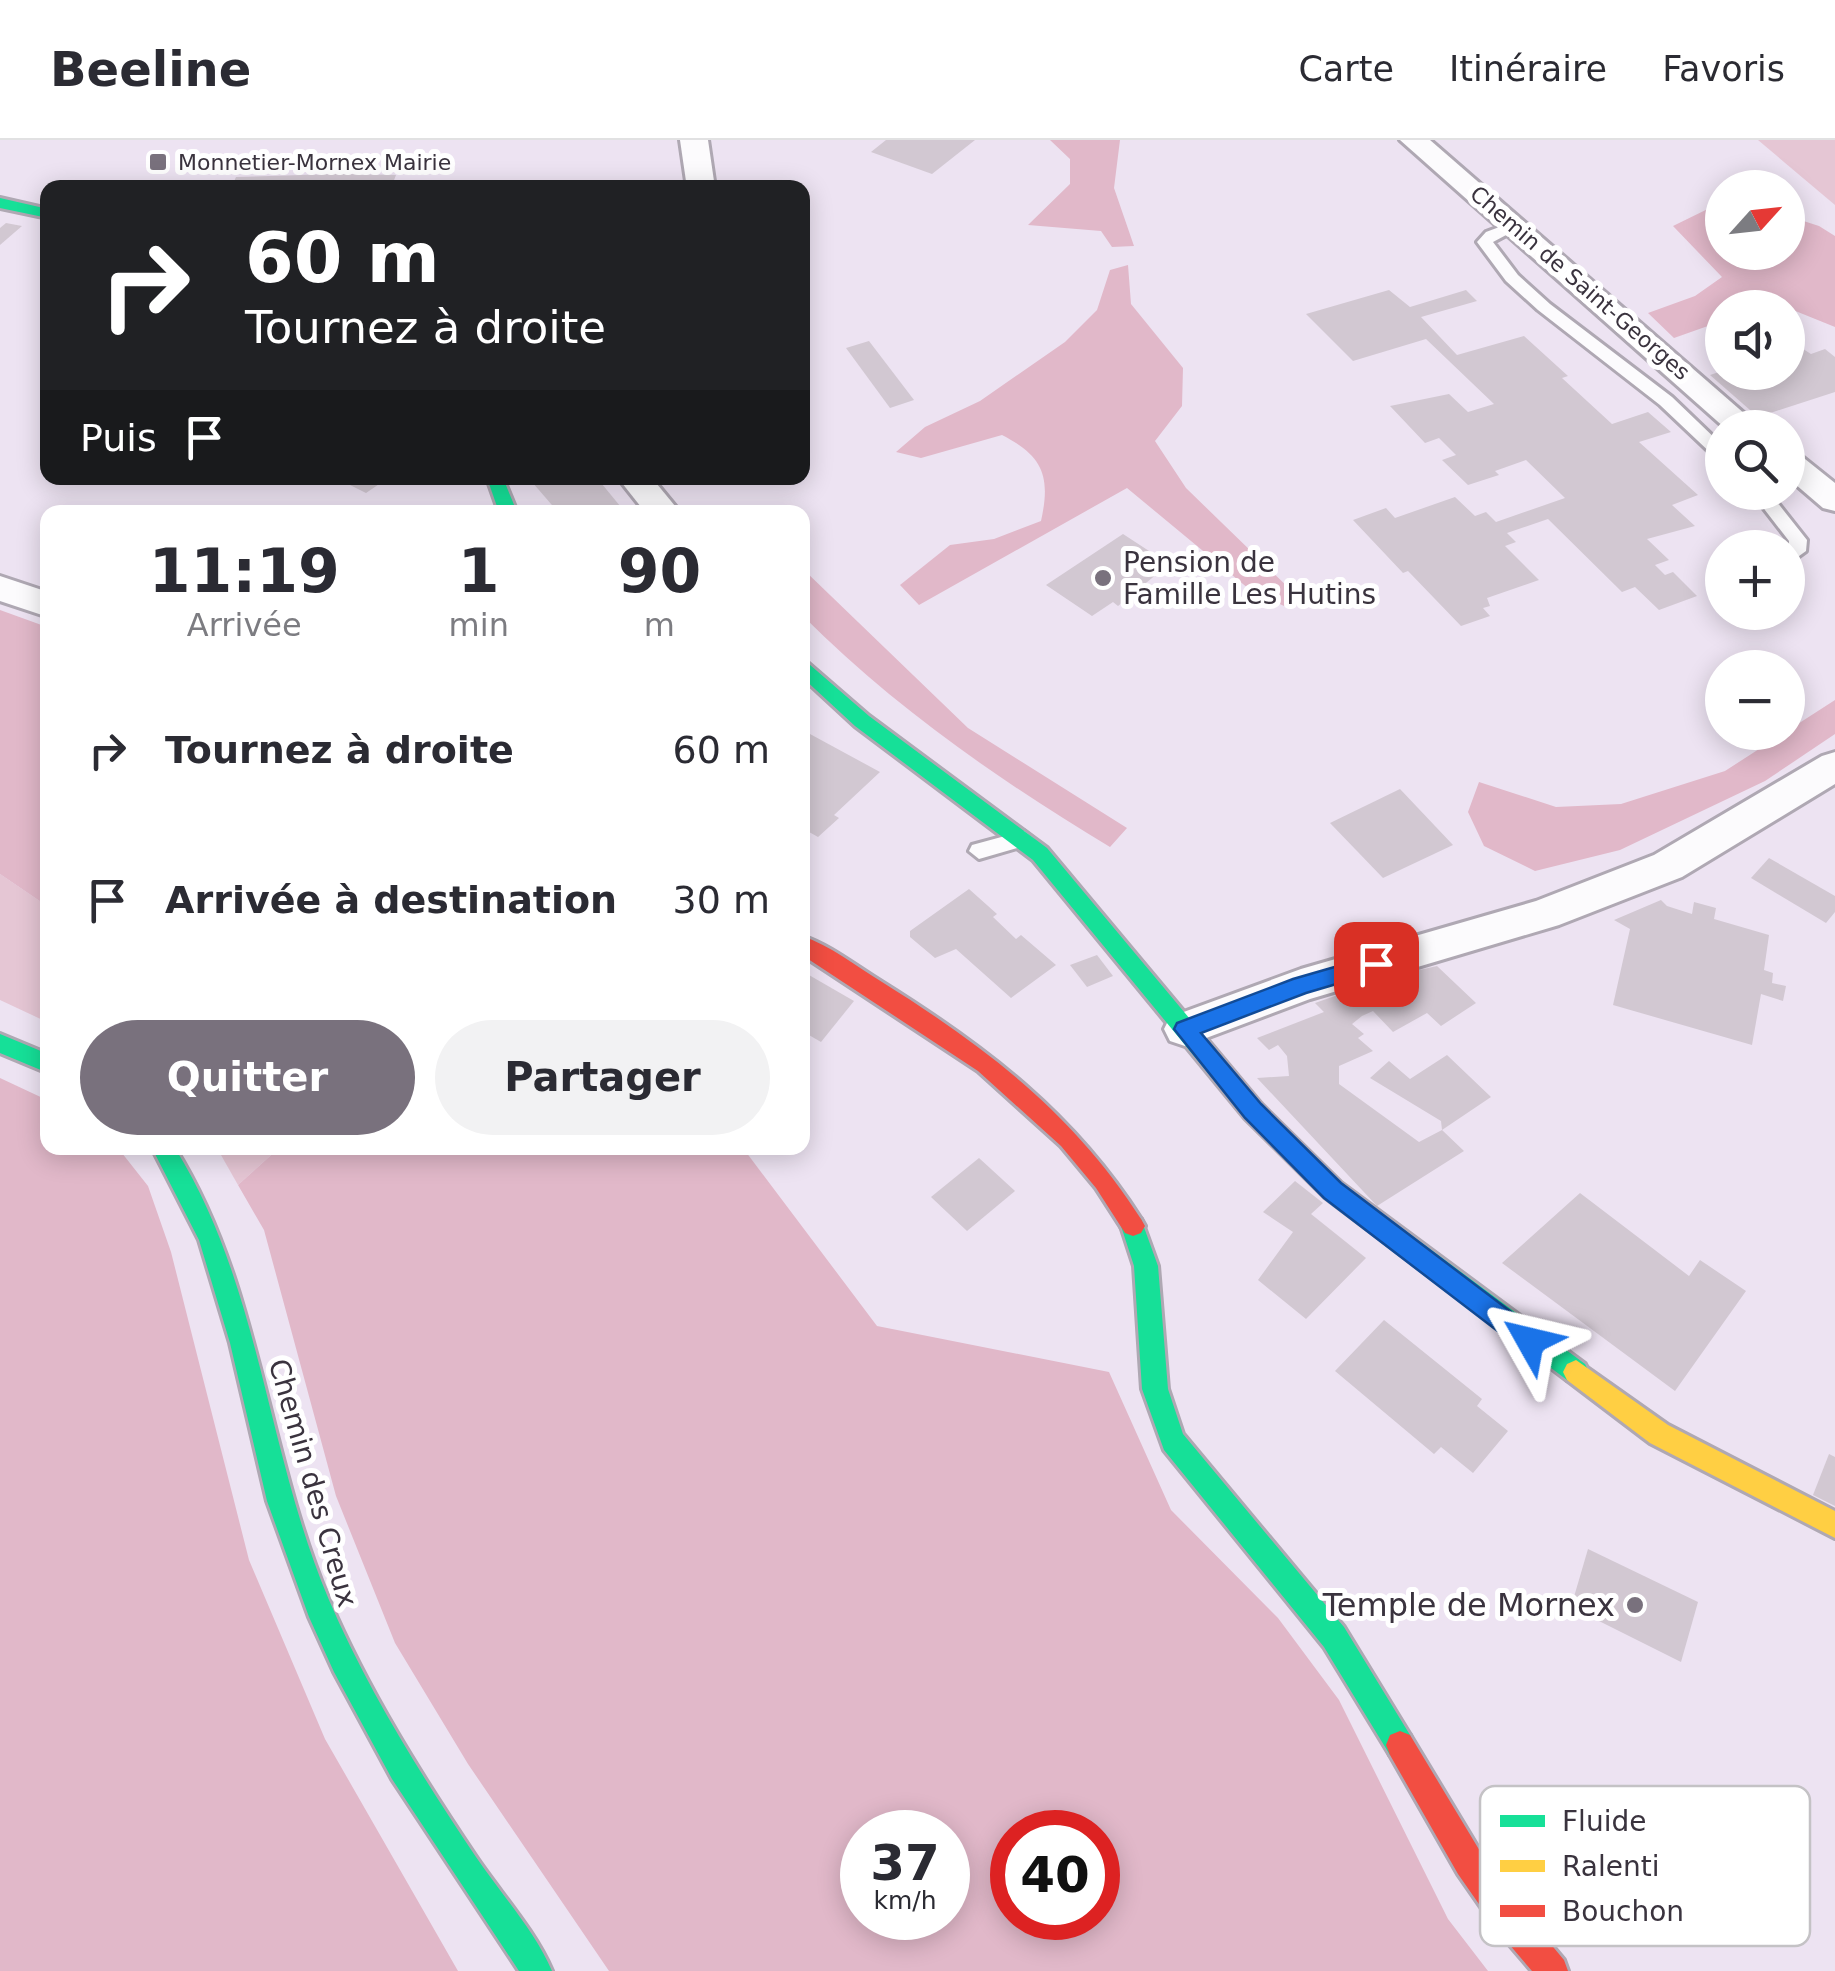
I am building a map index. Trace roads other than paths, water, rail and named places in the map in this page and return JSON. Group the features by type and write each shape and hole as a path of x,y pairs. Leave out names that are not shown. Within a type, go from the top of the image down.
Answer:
{"street":[{"path":"694,140 700,180"},
{"name":"Chemin de Saint-Georges","path":"1414,140 1725,410"},
{"path":"0,203 40,212"},
{"path":"1805,476 1835,500"},
{"path":"640,485 657,505"},
{"path":"0,588 40,602"},
{"path":"810,672 862,721 1024,839 1115,940 1253,1111 1333,1190 1659,1434 1835,1524"},
{"path":"1185,1029 1301,985 1545,914 1668,866 1835,766"},
{"path":"810,949 908,1009 984,1064 1058,1130 1111,1192 1138,1238 1146,1263 1152,1382 1158,1412 1173,1440 1352,1664 1480,1888"},
{"path":"0,1044 40,1061"},
{"name":"Chemin des Creux","path":"168,1155 184,1176 209,1230 294,1546 326,1631 364,1708 435,1824 537,1971"},
{"path":"1525,1946 1554,1971"}],"lane":[{"path":"1515,226 1491,234 1485,242 1512,278 1705,438"},
{"path":"1774,510 1790,530"},
{"path":"979,851 1024,839"}],"place":[{"name":"Monnetier-Mornex Mairie","path":"158,162"},
{"name":"Pension de Famille Les Hutins","path":"1103,578"},
{"name":"Temple de Mornex","path":"1635,1605"}]}
